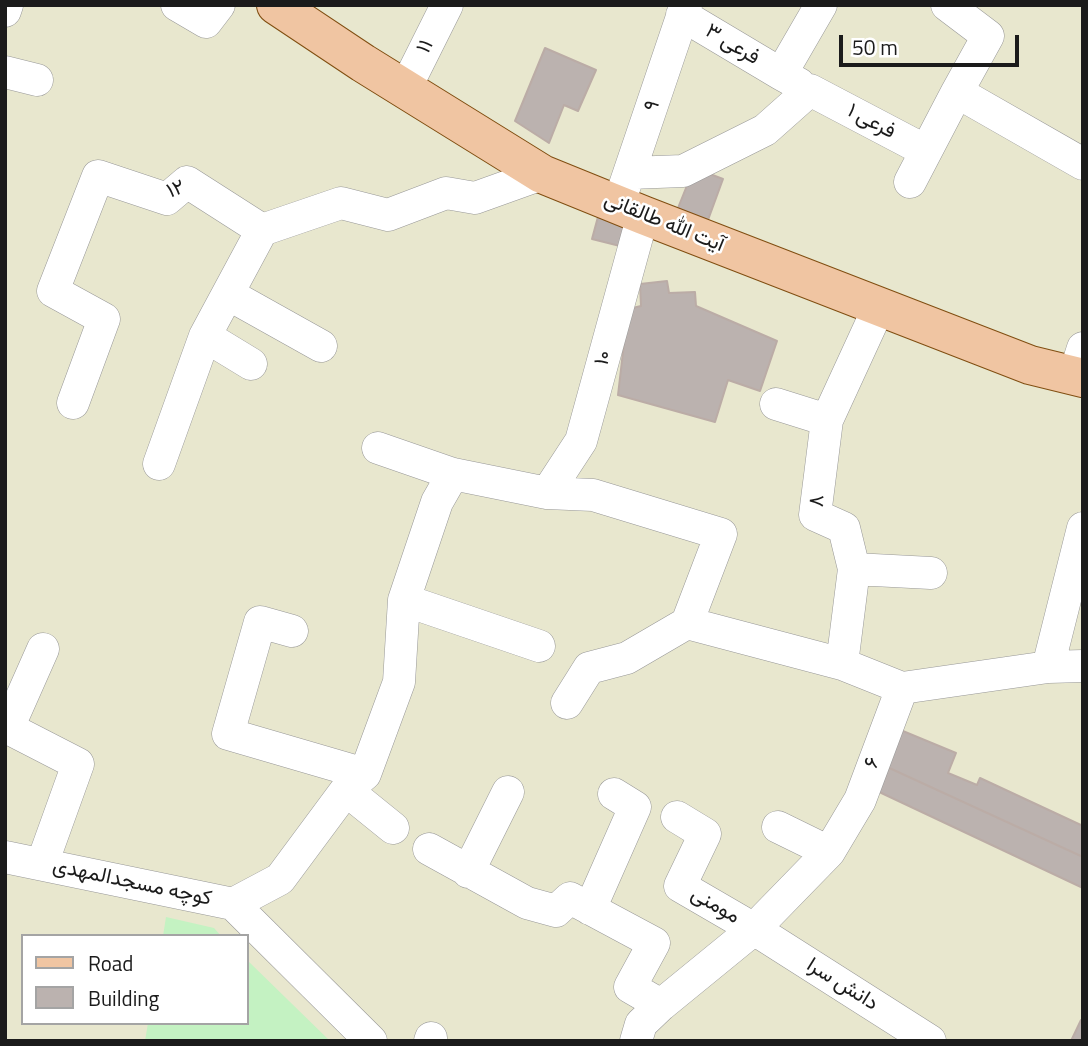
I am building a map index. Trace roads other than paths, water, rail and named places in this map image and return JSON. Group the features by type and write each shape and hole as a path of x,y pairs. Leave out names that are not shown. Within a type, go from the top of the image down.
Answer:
{"main road":[{"name":"آیت الله طالقانی","path":"276,5 363,63 542,174 630,198 879,307 1030,365 1080,367"}],"street":[{"path":"5,11 8,5"},
{"path":"177,5 205,22 219,5"},
{"name":"۱۱","path":"405,89 447,5"},
{"path":"781,74 821,5"},
{"path":"910,182 988,36 947,5"},
{"name":"فرعی ۳","path":"684,10 810,90"},
{"name":"۹","path":"630,198 684,10"},
{"path":"5,72 37,80"},
{"path":"630,198 765,130 810,90"},
{"name":"فرعی ۱","path":"810,90 926,151"},
{"path":"957,92 1083,164"},
{"path":"159,464 205,336 262,230 341,203 388,215 446,193 475,198 542,174"},
{"name":"۱۲","path":"73,403 104,319 53,291 98,176 167,199 187,181 262,230"},
{"name":"۱۰","path":"547,493 581,442 630,198"},
{"path":"228,294 321,346"},
{"name":"۸","path":"842,664 854,569 844,528 815,515 827,419 879,307"},
{"path":"205,336 251,364"},
{"path":"776,404 827,419"},
{"path":"378,447 453,474 547,493 593,495 721,534 687,622 627,658 589,668 567,703"},
{"path":"233,904 280,879 355,782 398,682 404,600 437,502 453,474"},
{"path":"1048,667 1083,528"},
{"path":"854,569 931,573"},
{"path":"404,600 539,646"},
{"path":"292,631 260,622 228,734 355,782 393,828"},
{"path":"687,622 842,664 902,688 1048,667 1083,666"},
{"path":"42,864 78,764 8,728 43,649"},
{"name":"۶","path":"636,1041 641,1024 754,929 829,852 860,800 902,688"},
{"path":"468,872 508,792"},
{"path":"590,909 635,807 614,794"},
{"name":"مومنی","path":"677,817 705,834 680,887 754,929"},
{"path":"778,827 829,852"},
{"path":"429,849 527,903 556,911 570,898 654,943 630,987 661,1005"},
{"name":"کوچه مسجدالمهدی","path":"5,857 42,864 87,885 233,904 371,1041"},
{"name":"دانش سرا","path":"754,929 930,1041"}]}
